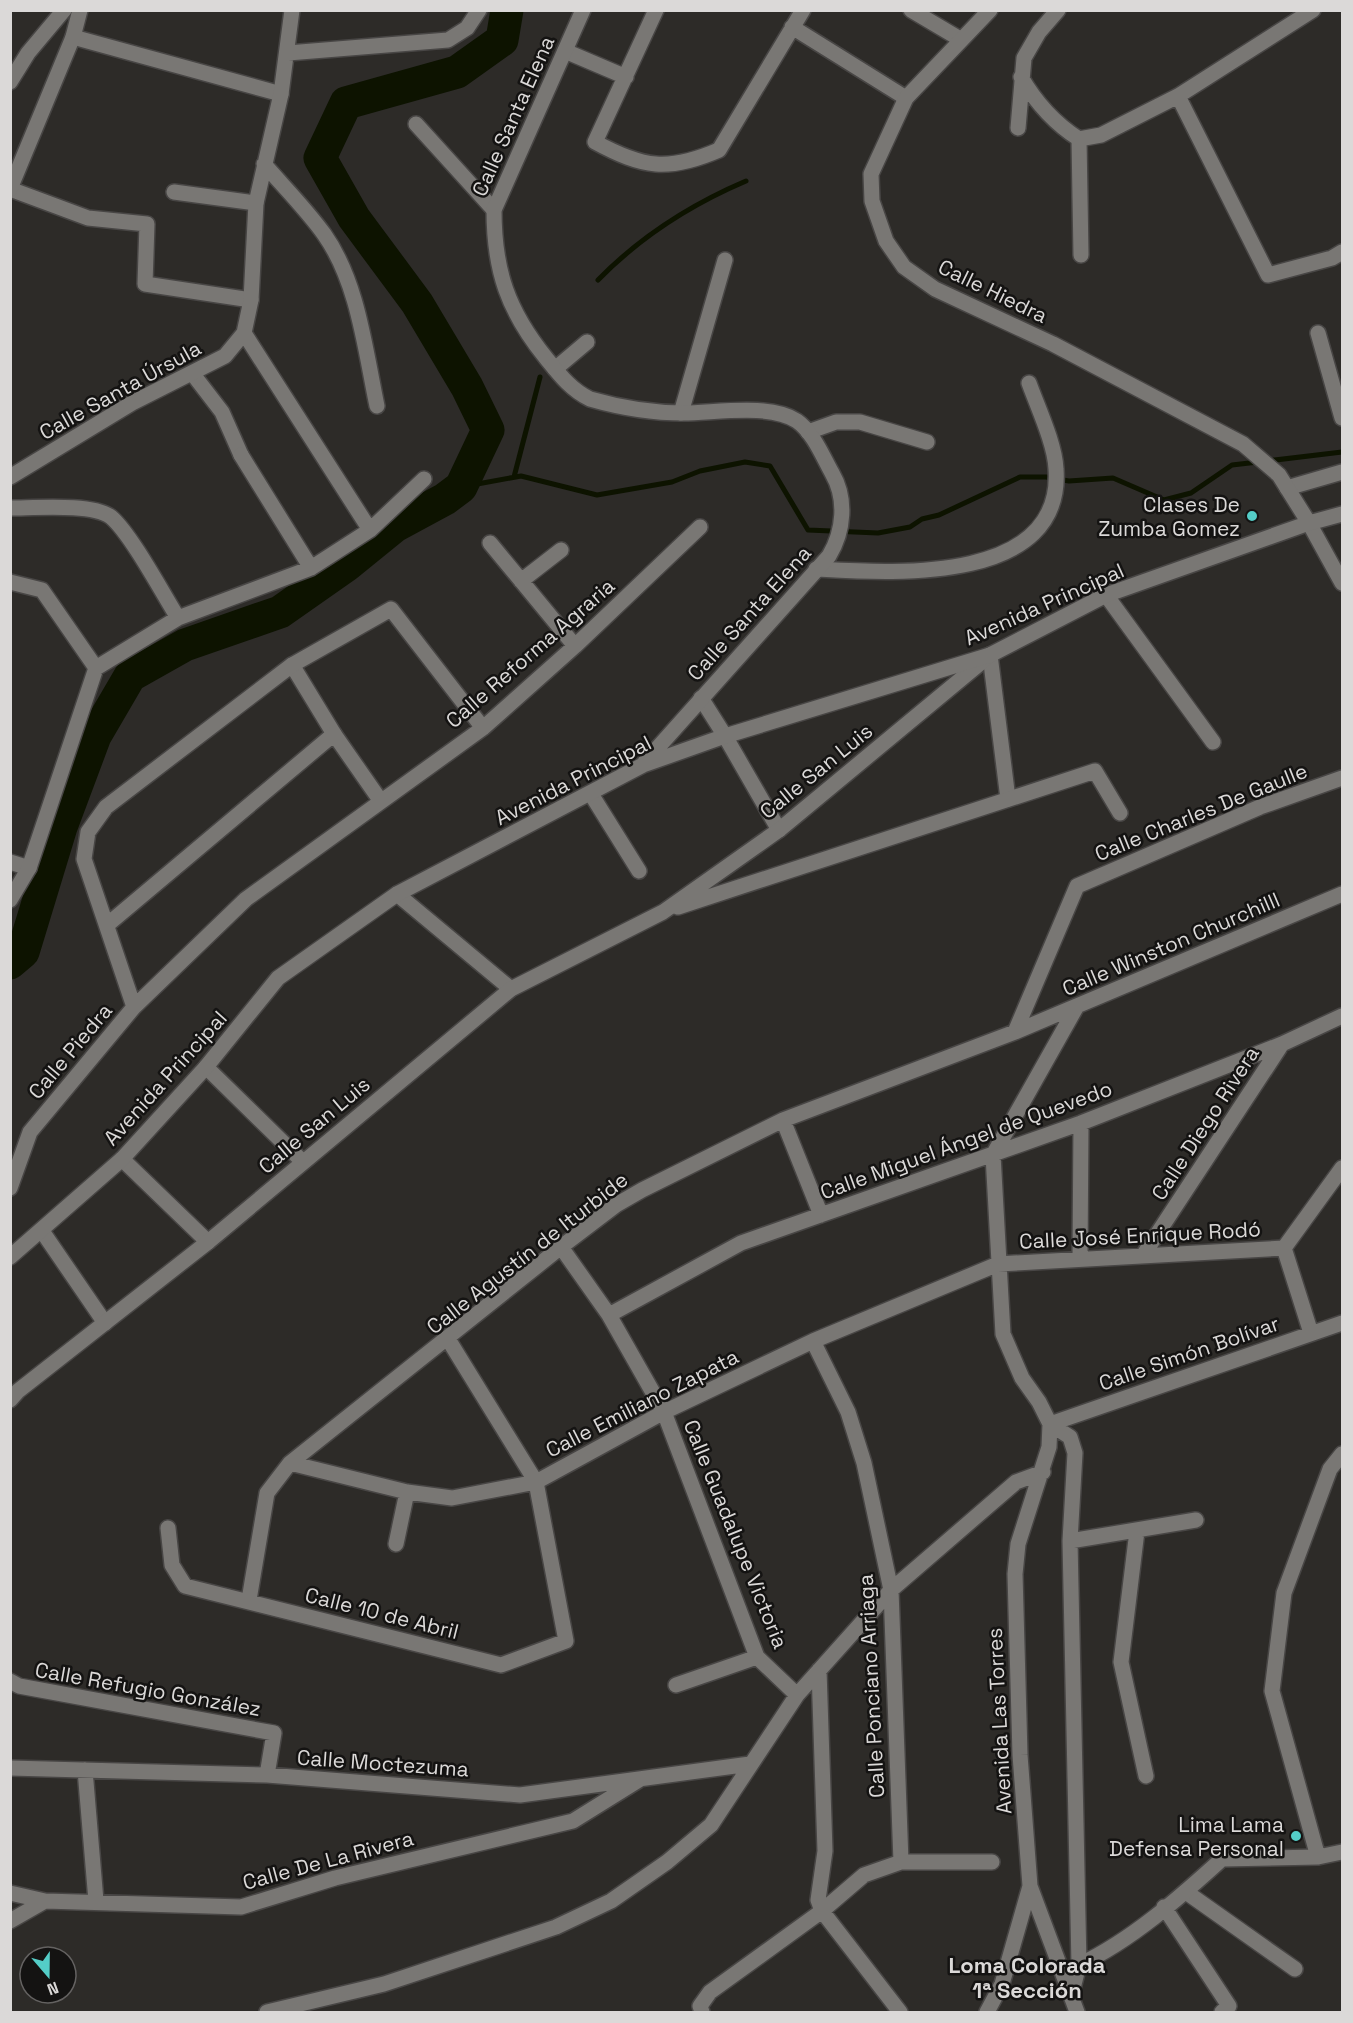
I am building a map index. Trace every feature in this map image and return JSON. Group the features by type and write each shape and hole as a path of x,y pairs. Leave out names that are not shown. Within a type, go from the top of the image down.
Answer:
{"street":[{"path":"10,82 28,53 64,10"},
{"path":"80,10 73,37 10,189 88,218 147,224 145,284 251,300"},
{"path":"292,10 281,94 256,203 251,300 244,333 370,530"},
{"path":"288,53 448,40 467,27 479,10"},
{"name":"Calle Santa Elena","path":"583,10 494,210 494,245 504,290 529,337 577,392 590,399 681,413 761,411 796,421 808,432 837,482 843,512 835,545 643,765"},
{"path":"656,10 596,142 624,158 657,166 704,157 719,150 803,10"},
{"path":"911,10 960,39"},
{"name":"Calle Hiedra","path":"990,10 906,98 871,174 872,201 886,242 904,267 935,289 1053,344 1243,444 1283,481 1342,583"},
{"path":"1018,128 1024,58 1039,33 1058,10"},
{"path":"1022,78 1035,100 1062,128 1079,139 1101,135 1178,96 1313,10"},
{"path":"792,27 906,98"},
{"path":"73,37 281,94"},
{"path":"565,51 626,77"},
{"path":"1178,96 1268,275 1332,258 1342,252"},
{"path":"416,124 494,210"},
{"path":"1079,139 1081,255"},
{"path":"264,164 325,235 340,265 356,309 377,406"},
{"path":"174,192 256,203"},
{"path":"681,413 725,260"},
{"name":"Calle Santa Úrsula","path":"10,477 132,403 225,356 244,333"},
{"path":"1318,333 1342,418"},
{"path":"555,369 587,342"},
{"path":"192,373 222,412 241,455 311,568"},
{"path":"816,569 901,573 963,567 1005,551 1030,537 1046,516 1054,498 1056,469 1029,382"},
{"path":"808,432 836,422 860,422 927,442"},
{"path":"1283,481 1342,472"},
{"path":"10,900 29,868 96,668 178,618 311,568 370,530 424,480"},
{"path":"10,508 90,509 110,516 124,532 178,618"},
{"name":"Avenida Principal","path":"10,1257 122,1159 206,1067 278,978 397,894 643,765 725,736 990,655 1106,595 1309,523 1342,514"},
{"name":"Calle Reforma Agraria","path":"134,1007 246,899 380,800 483,728 575,646 700,527"},
{"path":"490,543 575,646"},
{"path":"521,581 561,550"},
{"path":"10,582 42,590 96,668"},
{"path":"1106,595 1213,742"},
{"path":"134,1007 84,859 88,832 106,807 292,665 391,609 483,728"},
{"path":"990,655 1008,799"},
{"name":"Calle San Luis","path":"12,1392 208,1242 302,1161 512,989 663,912 779,830 990,655"},
{"path":"292,665 334,734 380,800"},
{"path":"701,698 779,830"},
{"path":"107,925 334,734"},
{"name":"Calle San Luis","path":"663,912 1095,771 1120,813"},
{"name":"Calle Charles De Gaulle","path":"1015,1032 1077,886 1260,807 1342,778"},
{"path":"591,794 639,871"},
{"path":"10,862 29,868"},
{"path":"397,894 512,989"},
{"name":"Calle Winston Churchilll","path":"1015,1032 1342,894"},
{"path":"1071,1996 1079,1965 1070,1541 1075,1453 1070,1437 1050,1424 1039,1402 1022,1378 1003,1334 993,1155 1077,1006"},
{"name":"Calle Piedra","path":"10,1188 30,1132 134,1007"},
{"name":"Calle Miguel Ángel de Quevedo","path":"609,1315 741,1243 1081,1123 1282,1044 1342,1016"},
{"name":"Calle Agustín de Iturbide","path":"249,1600 267,1493 290,1463 616,1205 783,1120 1015,1032"},
{"name":"Calle Diego Rivera","path":"1144,1254 1282,1044"},
{"path":"206,1067 302,1161"},
{"path":"783,1120 821,1215"},
{"path":"1080,1258 1081,1123"},
{"path":"122,1159 208,1242"},
{"path":"1311,1333 1284,1248 1342,1168"},
{"path":"42,1231 105,1323"},
{"name":"Calle Guadalupe Victoria","path":"561,1247 609,1315 664,1412 757,1657 797,1695"},
{"name":"Calle José Enrique Rodó","path":"998,1264 1144,1254 1284,1248"},
{"name":"Calle Emiliano Zapata","path":"290,1463 407,1492 452,1498 536,1482 664,1412 813,1341 998,1264"},
{"name":"Calle Simón Bolívar","path":"1050,1424 1342,1323"},
{"path":"448,1340 536,1482"},
{"name":"Calle Ponciano Arriaga","path":"813,1341 848,1412 864,1463 891,1590 901,1862"},
{"name":"Avenida Las Torres","path":"1050,1424 1049,1447 1043,1472 1018,1544 1015,1574 1020,1755 1030,1886 1077,2013"},
{"path":"1318,1857 1272,1691 1284,1593 1330,1469 1342,1454"},
{"path":"267,2013 384,1984 556,1927 611,1901 667,1862 711,1825 797,1695 891,1590 1016,1482 1043,1472"},
{"name":"Calle 10 de Abril","path":"168,1528 172,1565 185,1586 249,1600 501,1665 566,1641 536,1482"},
{"path":"396,1544 407,1492"},
{"path":"1070,1541 1196,1520"},
{"path":"1137,1531 1121,1662 1146,1776"},
{"path":"675,1685 757,1657"},
{"path":"819,1670 825,1851 818,1900 822,1911 900,2013"},
{"name":"Calle Refugio González","path":"10,1681 19,1686 274,1733 267,1775"},
{"name":"Calle Moctezuma","path":"10,1768 267,1775 520,1795 609,1784 645,1776 750,1764"},
{"path":"85,1770 96,1900"},
{"name":"Calle De La Rivera","path":"10,1921 45,1901 96,1900 241,1907 250,1905 346,1875 573,1821 618,1795 645,1776"},
{"path":"1079,1965 1109,1951 1186,1892 1222,1859 1318,1857 1342,1852"},
{"path":"701,2009 710,1992 822,1911 864,1875 901,1862 992,1862"},
{"path":"987,2013 1002,1984 1030,1886"},
{"path":"1186,1892 1295,1969"},
{"path":"10,1893 45,1901"},
{"path":"1164,1907 1229,2006 1222,2013"}],"waterway":[{"path":"10,963 23,952 61,827 95,736 130,676 185,645 280,612 347,565 395,526 445,499 461,487 488,430 467,387 417,303 354,218 320,158 346,103 457,72 502,40 507,10"},
{"path":"598,280 631,250 667,223 706,200 746,181"},
{"path":"514,477 540,377"},
{"path":"1267,461 1342,452"},
{"path":"461,487 521,476 597,495 672,482 700,471 745,462 770,466 808,530 878,533 910,527 922,519 939,515 1020,477 1046,477 1069,481 1113,478 1164,500 1191,493 1232,465 1258,462"}],"place":[{"name":"Clases De Zumba Gomez","path":"1252,516"},
{"name":"Lima Lama Defensa Personal","path":"1296,1836"}],"district":[{"name":"Loma Colorada 1ª Sección","path":"1027,1978"}]}
